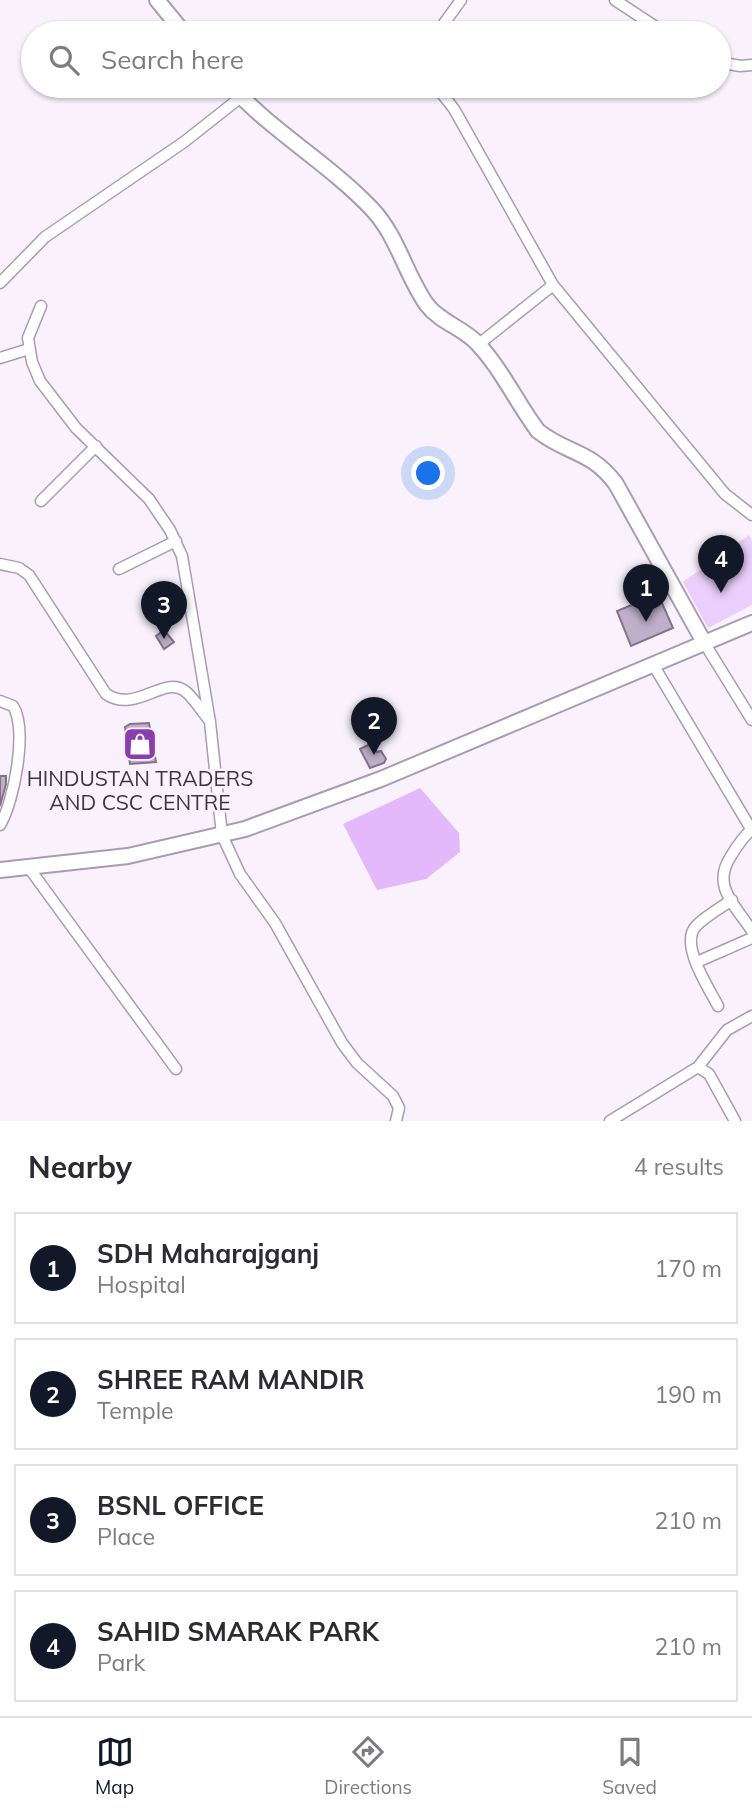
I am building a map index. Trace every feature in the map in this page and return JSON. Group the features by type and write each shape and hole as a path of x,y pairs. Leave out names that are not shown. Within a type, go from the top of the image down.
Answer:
{"street":[{"path":"157,0 174,21"},
{"path":"446,21 461,0"},
{"path":"615,0 647,21"},
{"path":"731,64 752,65"},
{"path":"0,283 45,237 184,142 229,98"},
{"path":"243,98 372,209 393,237 425,302 438,316 479,344 538,431 548,439 600,464 616,484 705,644 752,720"},
{"path":"445,98 553,285 725,494 752,515"},
{"path":"479,344 553,285"},
{"path":"41,306 30,329 29,349 40,381 62,412 149,499 176,541 186,569 210,722 222,835 240,874 275,923 342,1043 357,1063 393,1096 399,1108 396,1121"},
{"path":"0,358 29,349"},
{"path":"41,501 96,446"},
{"path":"119,569 176,541"},
{"path":"0,552 3,564 19,568 29,575 106,694 117,701 128,701 167,687 178,687 186,692 210,722"},
{"path":"0,870 128,856 245,829 381,779 752,623"},
{"path":"654,666 752,829 735,849 722,874 722,882 752,931"},
{"path":"0,701 13,706 19,720 13,794 0,825"},
{"path":"29,868 176,1069"},
{"path":"718,1006 690,947 691,933 696,926 732,900"},
{"path":"697,962 752,938"},
{"path":"610,1121 698,1067 727,1030 752,1016"},
{"path":"698,1067 709,1074 736,1121"}],"shaded area":[{"path":"749,535 752,541 752,605 708,628 683,582"},
{"path":"420,788 459,833 460,852 426,879 377,890 343,824"}],"building":[{"path":"658,594 673,628 631,646 617,611"},
{"path":"164,630 174,642 164,649 156,636"},
{"name":"HINDUSTAN TRADERS AND CSC CENTRE","path":"149,723 156,762 130,764 125,727 130,724"},
{"path":"372,743 377,752 381,751 386,759 384,763 370,768 360,749"},
{"path":"0,776 6,776 6,784 0,806"}],"place":[{"name":"SAHID SMARAK PARK","path":"721,593"},
{"name":"SDH Maharajganj","path":"646,622"},
{"name":"BSNL OFFICE","path":"164,639"},
{"name":"HINDUSTAN TRADERS AND CSC CENTRE","path":"140,744"},
{"name":"SHREE RAM MANDIR","path":"374,755"}]}
